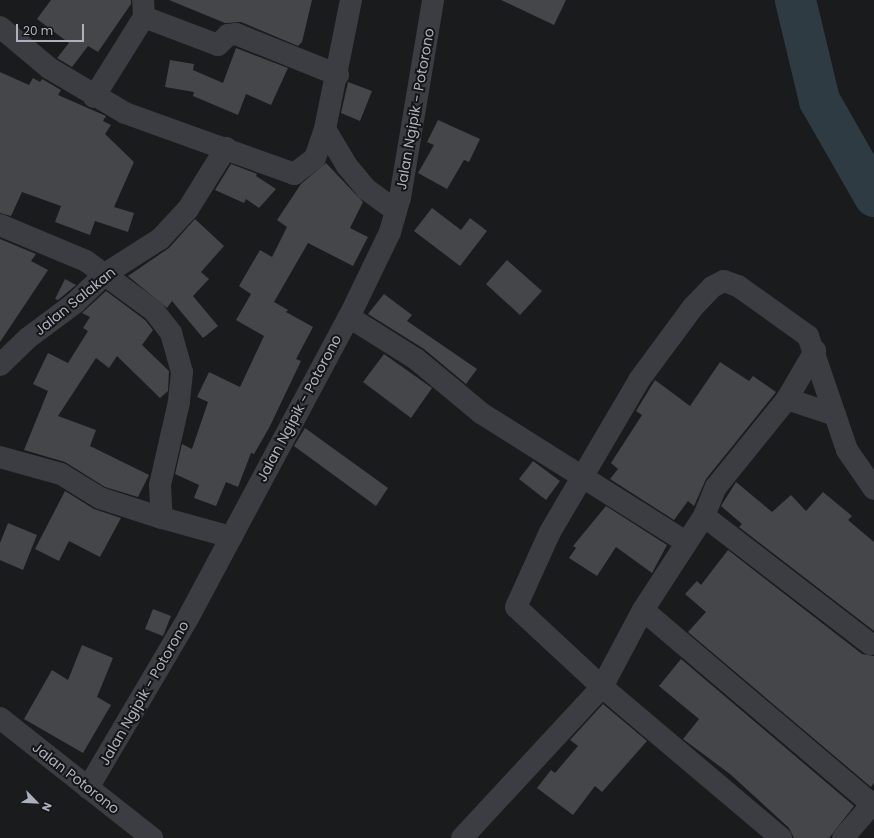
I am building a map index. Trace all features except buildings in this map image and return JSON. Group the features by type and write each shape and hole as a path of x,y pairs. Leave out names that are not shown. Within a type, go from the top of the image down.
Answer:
{"street":[{"path":"0,27 49,68 94,97 125,114 226,148 294,174 315,158 325,129 338,75 351,0"},
{"name":"Jalan Ngipik - Potorono","path":"88,788 122,734 231,537 349,317 390,232 396,211 433,0"},
{"path":"94,97 143,9 218,45 228,35 236,34 338,75"},
{"path":"325,129 347,166 375,198 396,211"},
{"name":"Jalan Salakan","path":"0,365 28,338 75,303 105,274 160,239 188,209 226,148"},
{"path":"0,225 86,261 154,311 172,333 179,353 182,372 179,402 160,485 162,518"},
{"path":"781,838 602,687 516,607 531,569 581,478 639,380 712,287 724,281 738,286 796,324 808,336 815,351 847,450 874,489"},
{"path":"349,317 416,359 482,413 581,478 686,542"},
{"path":"462,838 602,687 643,610 704,516 716,487 787,399 815,351"},
{"path":"787,399 835,416"},
{"path":"0,457 61,474 100,498 162,518 231,537"},
{"path":"704,516 870,644"},
{"path":"643,610 873,803 843,838"},
{"name":"Jalan Potorono","path":"0,718 152,838"}],"waterway":[{"path":"795,0 819,100 874,196"}]}
